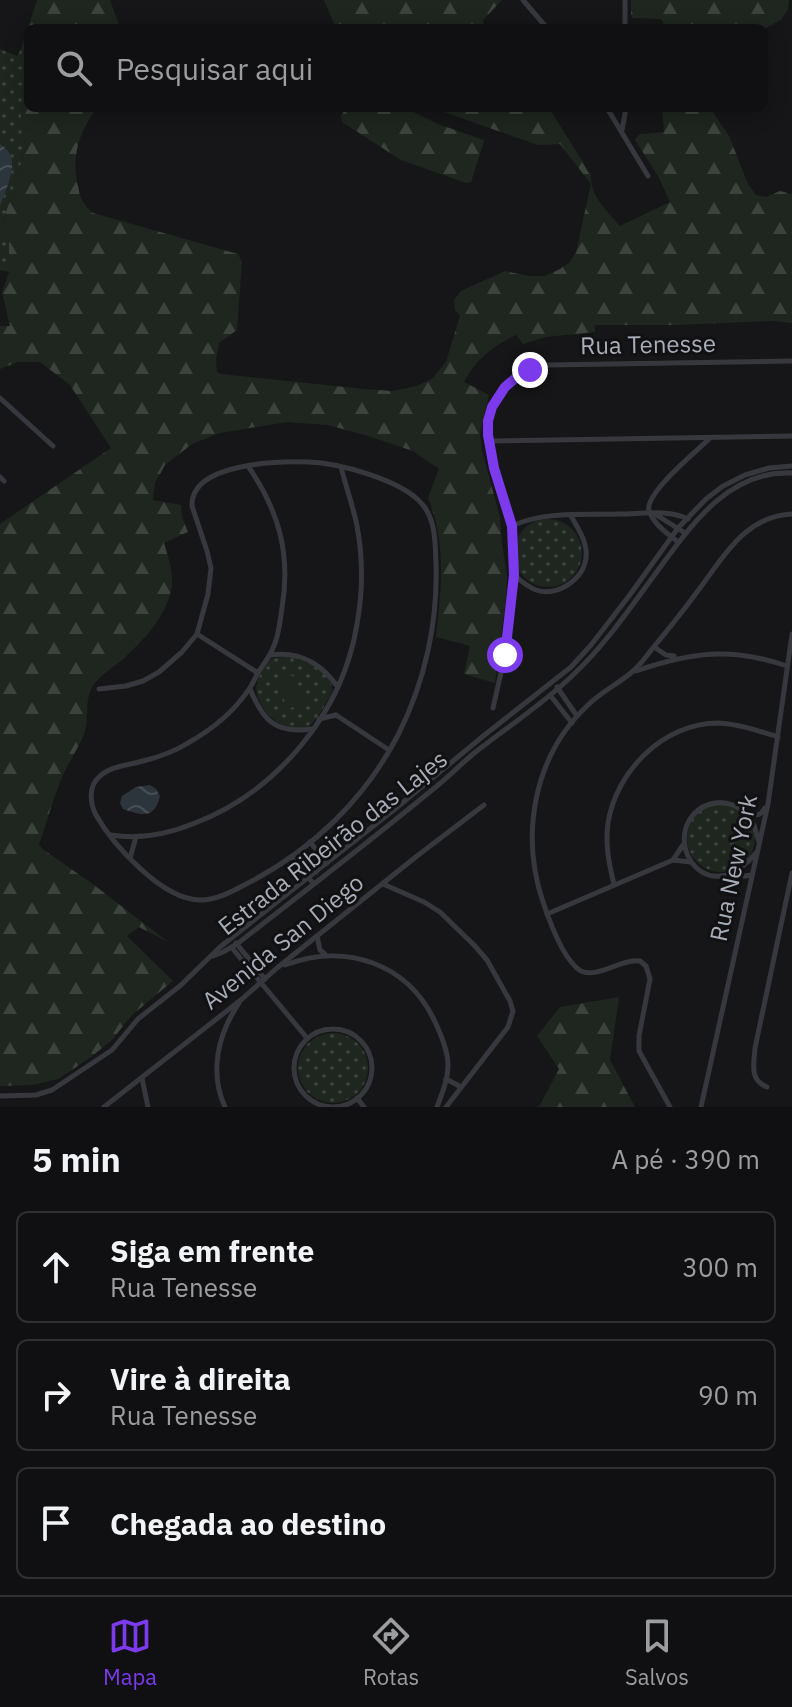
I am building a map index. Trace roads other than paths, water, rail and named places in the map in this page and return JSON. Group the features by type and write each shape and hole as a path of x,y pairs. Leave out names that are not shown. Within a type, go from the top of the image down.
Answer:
{"street":[{"path":"523,0 544,24"},
{"path":"625,0 625,24"},
{"path":"610,112 648,176"},
{"path":"622,131 625,112"},
{"name":"Rua Tenesse","path":"493,708 505,655 514,575 512,526 494,468 488,427 497,397 505,387 518,376 548,365 792,361"},
{"path":"0,398 53,446"},
{"path":"489,441 792,436"},
{"path":"678,542 655,522 649,504 674,472 710,438"},
{"path":"99,689 143,681 182,652 197,634 208,594 211,568 192,506 191,498 197,487 227,471 248,466 299,462 341,466 372,476 412,494 422,503 432,523 436,588 426,663 418,690 389,750 357,798 291,857 231,892 204,900 188,899 149,876 130,858 96,815 91,796 93,785 101,775 166,754 205,733 224,718 250,688 274,647 285,594 285,560 277,519 248,466"},
{"path":"110,834 136,837 186,827 237,803 270,779 302,744 319,719 347,665 354,640 362,574 357,527 341,466"},
{"name":"Estrada Ribeirão das Lajes","path":"212,956 578,660 678,528 706,499 734,480 757,471 792,466"},
{"name":"Estrada Ribeirão das Lajes","path":"212,956 234,946 574,675 603,644 693,523 719,499 741,485 769,474 792,473"},
{"path":"652,513 685,533"},
{"path":"512,526 527,520 652,513 672,514 693,523"},
{"path":"633,672 696,594 722,556 749,528 777,515 792,514"},
{"path":"514,575 533,588 545,591 557,590 576,578 586,558 581,533 571,516"},
{"path":"197,634 258,673"},
{"name":"Rua New York","path":"701,1107 768,804 792,634"},
{"path":"654,647 666,655 679,657"},
{"path":"270,655 287,653 307,658 325,670 338,687"},
{"path":"670,1107 639,1051 650,979 646,966 632,960 594,972 582,971 569,957 547,914 534,870 532,847 532,816 539,785 558,744 577,716 603,692 633,672 679,657 722,653 764,658 787,666"},
{"path":"553,682 577,716"},
{"path":"250,688 265,717 280,728 294,732 312,729"},
{"path":"545,689 572,723"},
{"path":"330,700 336,715 389,750"},
{"path":"319,719 336,715"},
{"path":"614,884 607,844 612,804 631,768 646,753 674,734 717,723 778,737"},
{"path":"294,732 302,744"},
{"path":"758,851 747,863 729,874 709,875 690,862 684,844 685,828 699,809 711,804 733,805 757,815 768,804"},
{"name":"Avenida San Diego","path":"104,1107 484,805"},
{"path":"744,811 754,825 759,844"},
{"path":"130,858 136,837"},
{"path":"310,842 337,865"},
{"path":"673,860 684,844"},
{"path":"299,851 321,877"},
{"path":"291,857 313,883"},
{"path":"547,914 673,860 690,862"},
{"path":"767,1087 758,1083 754,1076 755,1048 792,873"},
{"path":"729,874 752,875"},
{"path":"383,884 424,902 460,930 487,960 513,1011 508,1027 446,1107"},
{"path":"317,936 320,950 326,955"},
{"path":"232,938 234,946 307,1038"},
{"path":"277,968 297,960 326,955 359,958 381,966 402,979 419,995 441,1036 448,1062 437,1107"},
{"path":"0,1096 36,1095 62,1085 112,1050 138,1019 212,956"},
{"path":"225,1107 220,1096 216,1064 229,1018 242,999"},
{"path":"208,1025 221,1039"},
{"path":"338,1029 349,1032 365,1046 370,1055 371,1077 357,1098 338,1107 314,1102 304,1094 294,1072 299,1048 307,1038 317,1032 338,1029"},
{"path":"142,1077 148,1107"},
{"path":"446,1079 461,1087"},
{"path":"357,1098 364,1107"}],"water":[{"path":"0,144 7,150 12,164 0,207"},
{"path":"150,785 160,796 155,809 142,814 123,809 120,803 122,796 136,787"}]}
